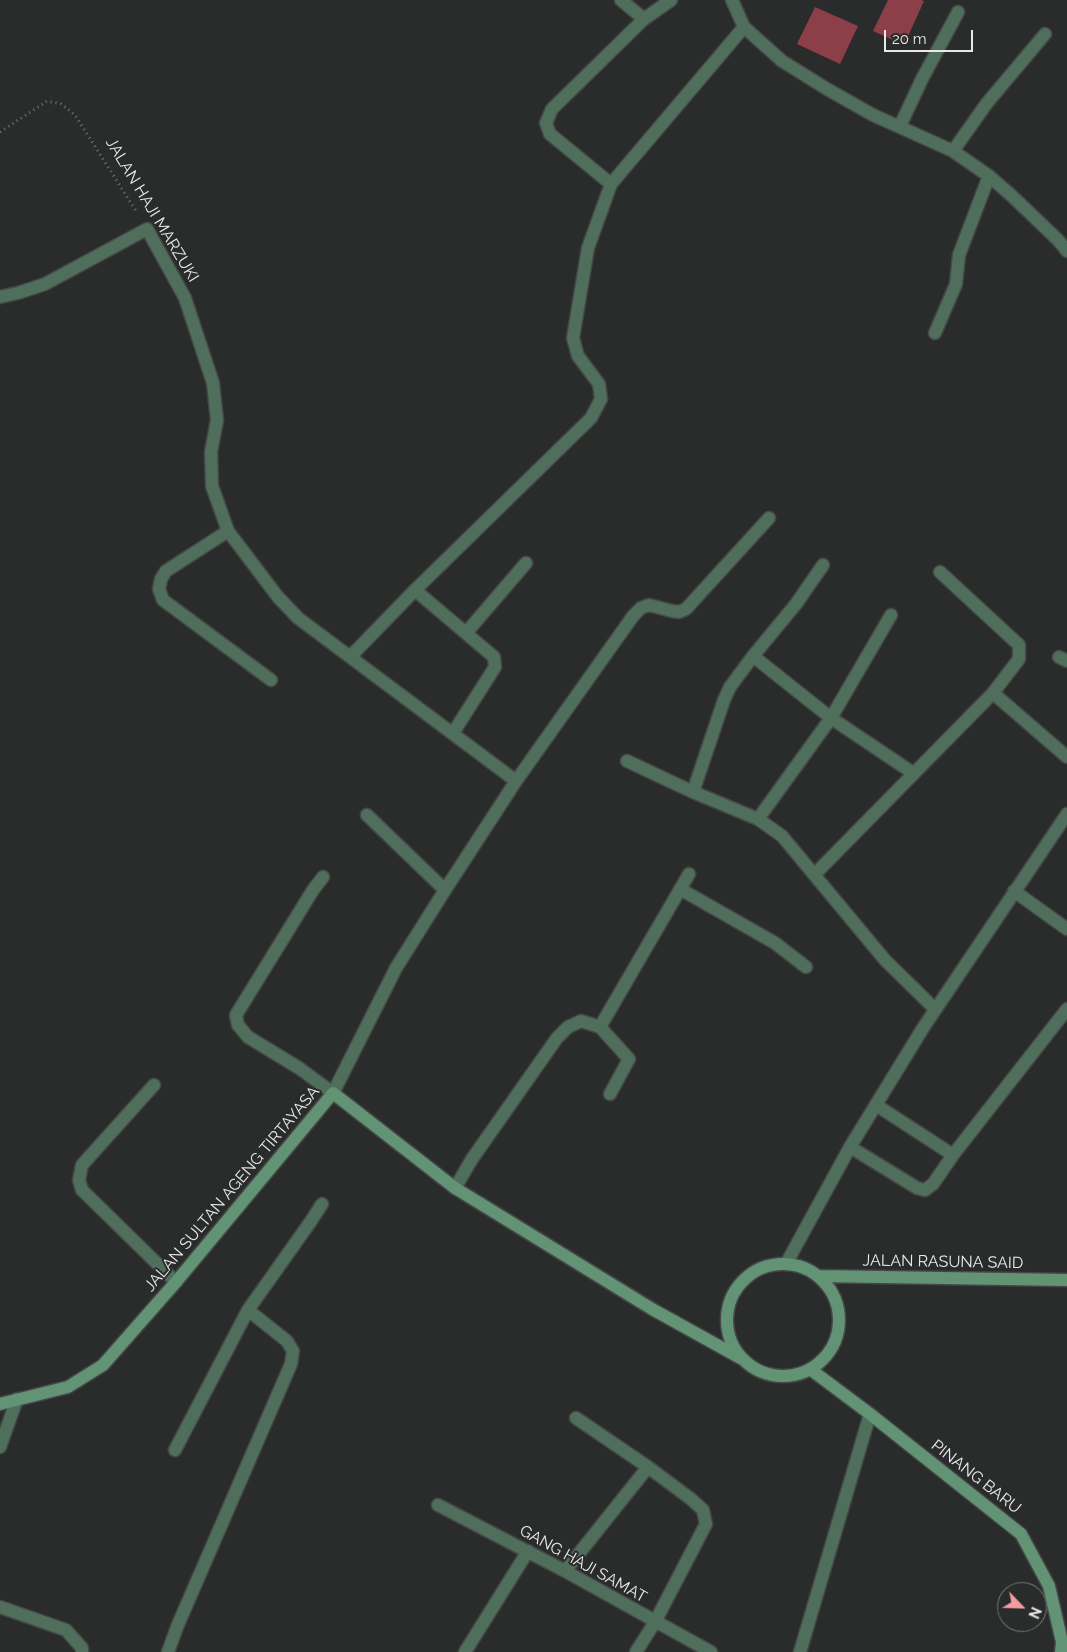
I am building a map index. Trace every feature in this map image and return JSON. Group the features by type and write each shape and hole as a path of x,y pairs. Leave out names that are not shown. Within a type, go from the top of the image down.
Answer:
{"main road":[{"name":"JALAN SULTAN AGENG TIRTAYASA","path":"0,1404 68,1387 103,1365 176,1282 333,1093 455,1188 652,1309 744,1360"},
{"path":"786,1264 803,1267 818,1276 832,1292 839,1313 838,1328 837,1335 827,1355 810,1369 793,1375 775,1376 758,1371 744,1360 731,1342 727,1319 732,1298 745,1279 764,1267 786,1264"},
{"name":"JALAN RASUNA SAID","path":"818,1276 1067,1280"},
{"name":"PINANG BARU","path":"810,1369 1022,1534 1050,1586 1062,1642 1061,1652"}],"street":[{"path":"621,0 644,19"},
{"path":"611,184 550,134 546,124 552,109 644,19 671,0"},
{"path":"732,0 744,27 782,61 873,115 953,152 989,176 1058,240 1067,252"},
{"path":"900,126 922,79 958,12"},
{"path":"350,657 415,590 592,418 601,399 599,384 578,356 573,338 588,248 611,184 744,27"},
{"path":"953,152 987,103 1045,34"},
{"path":"935,333 956,284 959,255 989,176"},
{"path":"0,297 45,284 147,229"},
{"name":"JALAN HAJI MARZUKI","path":"147,229 185,298 213,383 217,420 211,452 212,486 228,531 278,597 298,618 516,781"},
{"path":"322,877 312,890 236,1015 238,1025 248,1037 298,1068 333,1093 396,968 444,890 516,781 640,608 649,604 679,612 686,609 769,518"},
{"path":"228,531 166,571 161,579 159,589 163,600 271,680"},
{"path":"466,633 526,563"},
{"path":"693,792 730,687 796,604 823,565"},
{"path":"815,874 993,693 1019,659 1020,645 940,572"},
{"path":"415,590 494,656 495,667 453,733"},
{"path":"758,819 831,718 891,615"},
{"path":"753,656 831,718 913,773"},
{"path":"993,693 1067,757"},
{"path":"626,761 758,819 782,836 885,960 935,1009"},
{"path":"786,1264 850,1147 935,1009 1067,814"},
{"path":"367,815 444,890"},
{"path":"600,1027 690,874"},
{"path":"680,889 775,943 806,966"},
{"path":"1014,891 1067,929"},
{"path":"850,1147 917,1188 925,1190 933,1184 953,1154 1067,1009"},
{"path":"455,1188 472,1159 557,1038 568,1027 580,1021 600,1027 629,1059 610,1094"},
{"path":"154,1085 82,1165 79,1180 82,1190 176,1282"},
{"path":"876,1106 953,1154"},
{"path":"175,1450 248,1310 312,1222 322,1204"},
{"path":"168,1652 177,1627 291,1364 293,1351 287,1341 248,1310"},
{"path":"0,1447 18,1400"},
{"path":"800,1652 870,1414"},
{"path":"576,1418 691,1499 703,1510 706,1524 655,1622 636,1652"},
{"path":"565,1571 648,1468"},
{"name":"GANG HAJI SAMAT","path":"438,1505 528,1551 711,1652"},
{"path":"465,1652 528,1551"},
{"path":"0,1607 66,1630 82,1648 82,1652"}],"path":[{"name":"JALAN HAJI MARZUKI","path":"0,132 47,101 61,104 75,115 147,229"}],"building":[{"path":"888,0 924,1 904,45 873,31"},
{"path":"815,7 858,26 840,64 797,44"}]}
